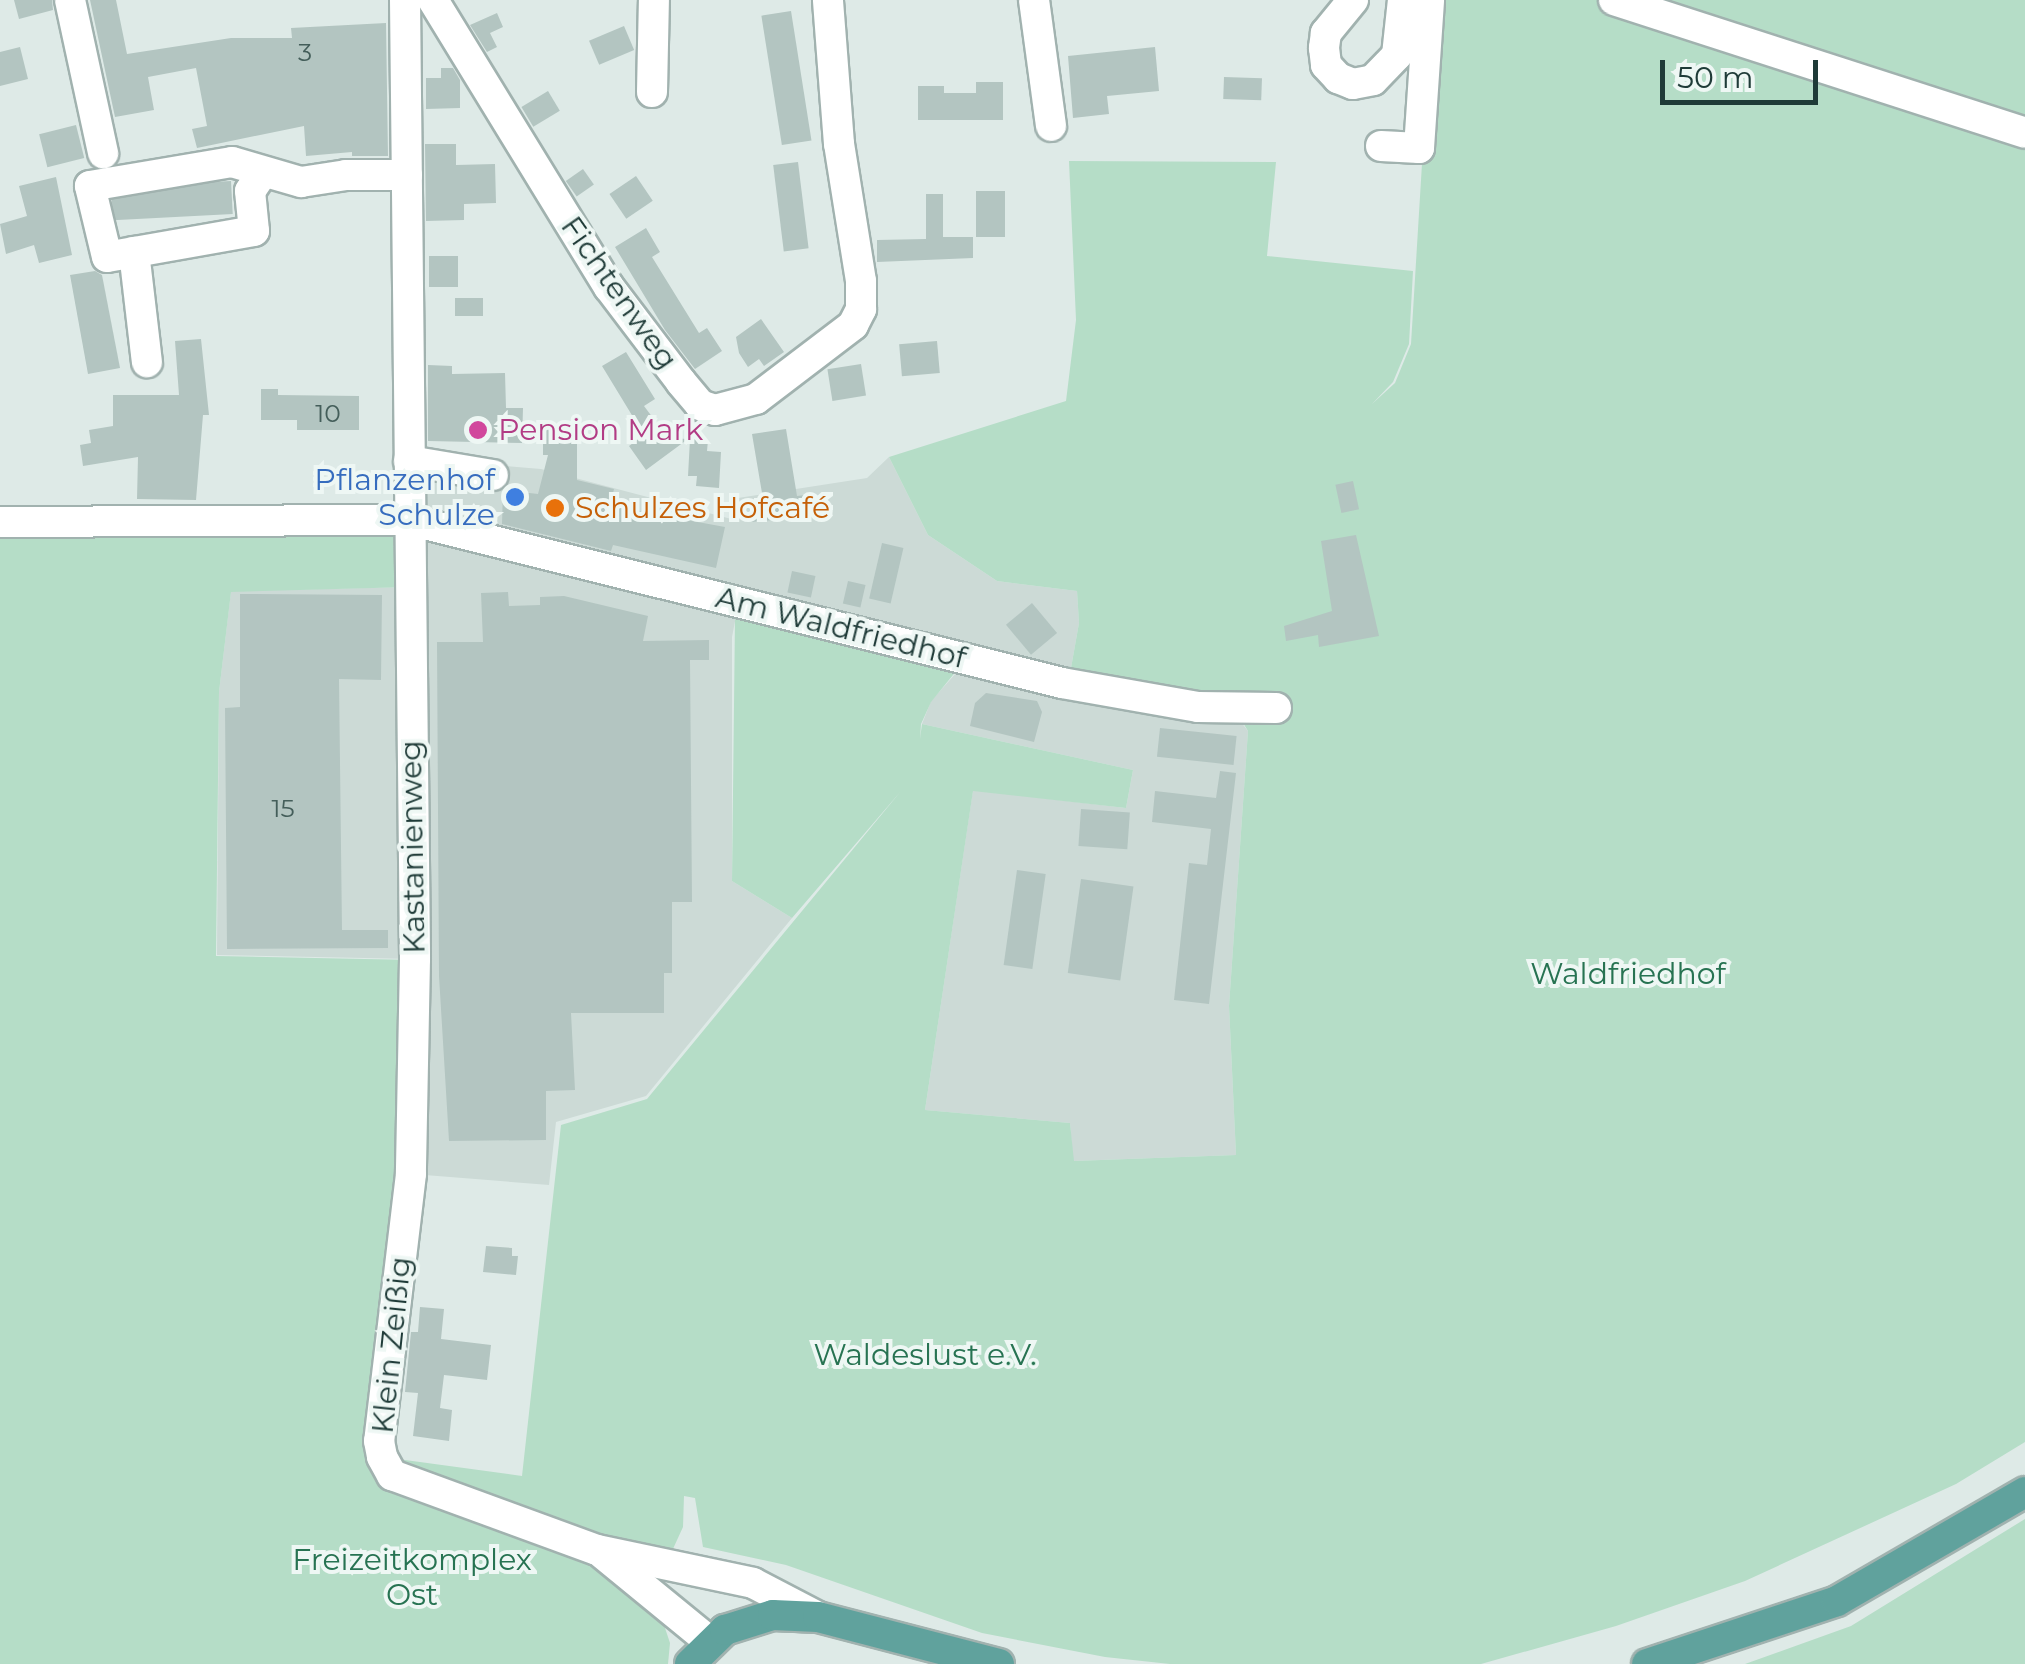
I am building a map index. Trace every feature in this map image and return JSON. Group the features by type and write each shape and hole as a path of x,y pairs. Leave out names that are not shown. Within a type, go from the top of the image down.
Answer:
{"main road":[{"path":"1647,1664 1837,1601 2025,1492"},
{"path":"700,1652 744,1622 773,1615 818,1617 999,1664"}],"street":[{"path":"70,0 103,153"},
{"name":"Kastanienweg","path":"406,0 415,960 411,1174"},
{"name":"Fichtenweg","path":"433,0 608,287 700,405 715,410 756,399 853,325 861,309 861,281 839,144 828,0"},
{"path":"652,92 654,0"},
{"path":"1034,0 1051,126"},
{"path":"1354,0 1326,33 1324,48 1326,64 1338,78 1353,84 1374,80 1397,56 1402,0"},
{"path":"1381,146 1419,148 1429,0"},
{"path":"1614,0 2025,133"},
{"path":"263,172 250,191 254,232 107,256 90,186 232,162 301,182 346,174 407,175"},
{"path":"134,252 148,362"},
{"path":"409,461 492,475"},
{"path":"0,522 410,520"},
{"name":"Am Waldfriedhof","path":"410,520 1062,683 1198,706 1276,708"},
{"name":"Klein Zeißig","path":"411,1174 380,1442 382,1457 392,1475 598,1550 754,1584 818,1617"},
{"name":"Klein Zeißig","path":"598,1550 700,1652"}],"shaded area":[{"path":"889,457 928,535 997,581 1077,591 1079,623 1071,668 974,646 738,606 732,637 732,881 792,918 646,1096 556,1122 549,1185 412,1174 411,458 541,469 739,521 738,498 867,478"},
{"path":"409,587 414,959 217,955 219,692 231,591"},
{"path":"966,662 1230,708 1248,731 1229,1006 1236,1155 1073,1161 1070,1123 925,1110 973,790 1126,808 1133,770 922,724 931,701"}],"green space":[{"path":"1432,0 1609,0 2025,135 2025,1442 1956,1484 1745,1581 1616,1626 1481,1664 1170,1664 1105,1657 982,1633 786,1565 703,1547 695,1498 684,1496 683,1527 672,1551 597,1549 659,1610 670,1643 668,1664 0,1664 0,523 408,521 409,587 231,592 219,692 216,956 414,960 383,1457 522,1476 561,1125 647,1099 901,791 792,918 732,881 735,617 957,670 931,702 921,724 920,739 922,724 1133,770 1126,808 973,791 925,1110 1070,1123 1074,1161 1236,1155 1229,1006 1248,731 1226,695 1071,668 1079,623 1077,591 997,581 928,535 889,457 1066,401 1076,320 1069,161 1276,162 1267,256 1413,271 1409,344 1393,382 1372,404 1395,383 1411,344"},
{"path":"1618,0 2025,0 2025,131"},
{"path":"2025,1519 2025,1664 1745,1664 1851,1626"}],"building":[{"path":"14,0 52,0 53,10 19,19"},
{"path":"90,0 116,0 127,54 231,38 292,38 291,28 386,23 388,156 352,156 352,152 306,156 304,126 197,148 192,129 207,126 196,68 148,77 154,110 115,117"},
{"path":"791,11 811,140 782,145 761,16"},
{"path":"497,13 503,27 490,33 497,47 487,52 470,25"},
{"path":"624,26 634,50 599,65 589,41"},
{"path":"20,47 28,79 0,86 0,52"},
{"path":"1155,47 1159,91 1107,96 1109,114 1073,118 1068,56"},
{"path":"441,68 453,68 460,80 460,108 426,109 426,78 441,78"},
{"path":"1224,77 1262,78 1261,100 1223,99"},
{"path":"976,82 1003,82 1003,120 918,120 918,86 944,86 944,93 976,93"},
{"path":"548,91 560,111 533,127 521,107"},
{"path":"76,125 84,158 47,167 39,134"},
{"path":"425,144 456,144 456,165 495,164 496,203 464,204 464,220 426,221"},
{"path":"798,162 809,248 784,251 773,165"},
{"path":"583,169 594,185 577,197 566,181"},
{"path":"636,176 653,201 626,219 609,194"},
{"path":"56,177 72,255 39,263 34,245 6,254 0,224 27,216 19,186"},
{"path":"231,181 233,214 113,220 111,187"},
{"path":"976,191 1005,191 1005,237 976,237"},
{"path":"926,194 943,194 943,237 973,237 973,258 877,262 877,240 926,239"},
{"path":"646,228 660,252 652,257 699,333 707,328 722,351 695,369 665,330 615,247"},
{"path":"429,256 458,256 458,287 429,287"},
{"path":"95,271 102,275 120,368 88,374 70,275"},
{"path":"455,298 483,298 483,316 455,316"},
{"path":"761,319 784,352 764,366 759,359 748,367 739,353 736,337"},
{"path":"201,339 209,415 203,415 196,500 137,499 138,457 83,466 80,445 91,443 89,430 113,426 113,395 179,395 175,341"},
{"path":"937,341 940,373 902,376 899,344"},
{"path":"626,352 655,399 644,406 668,438 688,439 646,470 629,446 644,435 602,366"},
{"path":"861,364 866,396 832,401 827,369"},
{"path":"428,365 452,366 452,374 505,373 506,408 523,408 522,443 428,441"},
{"path":"261,389 278,389 278,395 359,396 359,430 297,430 297,420 261,420"},
{"path":"543,429 577,430 577,480 614,489 610,506 725,527 716,568 613,545 611,551 502,524 503,490 538,494 548,455 543,455"},
{"path":"786,429 797,496 815,494 817,516 751,522 750,500 763,499 752,434"},
{"path":"690,439 708,440 707,451 721,452 719,488 696,486 697,476 688,476"},
{"path":"1353,481 1359,509 1341,513 1335,485"},
{"path":"1356,535 1379,636 1319,647 1318,635 1286,641 1284,626 1332,611 1321,541"},
{"path":"882,543 903,548 891,603 869,599"},
{"path":"792,571 815,576 811,598 787,593"},
{"path":"848,581 866,585 860,607 843,603"},
{"path":"508,592 509,606 540,605 540,597 564,596 648,616 643,641 709,640 709,660 690,660 692,902 672,902 672,973 664,973 664,1013 571,1013 575,1090 546,1091 546,1140 449,1141 439,976 437,642 483,642 481,593"},
{"path":"240,594 382,595 381,680 339,679 342,930 388,930 388,948 227,949 225,708 240,707"},
{"path":"1032,603 1057,633 1031,655 1006,625"},
{"path":"986,693 1037,701 1042,712 1034,742 970,726 975,703"},
{"path":"1160,728 1237,736 1234,765 1157,757"},
{"path":"1220,771 1236,773 1209,1004 1174,1000 1189,863 1207,865 1211,829 1152,822 1155,791 1216,798"},
{"path":"1081,809 1130,812 1127,849 1078,846"},
{"path":"1017,870 1046,874 1032,969 1004,965"},
{"path":"1081,879 1133,886 1120,980 1068,973"},
{"path":"486,1246 512,1248 512,1256 518,1256 516,1275 483,1272"},
{"path":"420,1307 444,1309 441,1339 491,1345 487,1380 444,1375 440,1408 452,1410 449,1441 413,1436 418,1393 405,1392 411,1332 418,1332"}],"place":[{"name":"Pension Mark","path":"478,430"},
{"name":"Pflanzenhof Schulze","path":"515,497"},
{"name":"Schulzes Hofcafé","path":"555,508"}],"park label":[{"name":"Waldfriedhof","path":"1628,974"},
{"name":"Waldeslust e.V.","path":"925,1355"},
{"name":"Freizeitkomplex Ost","path":"412,1577"}]}
